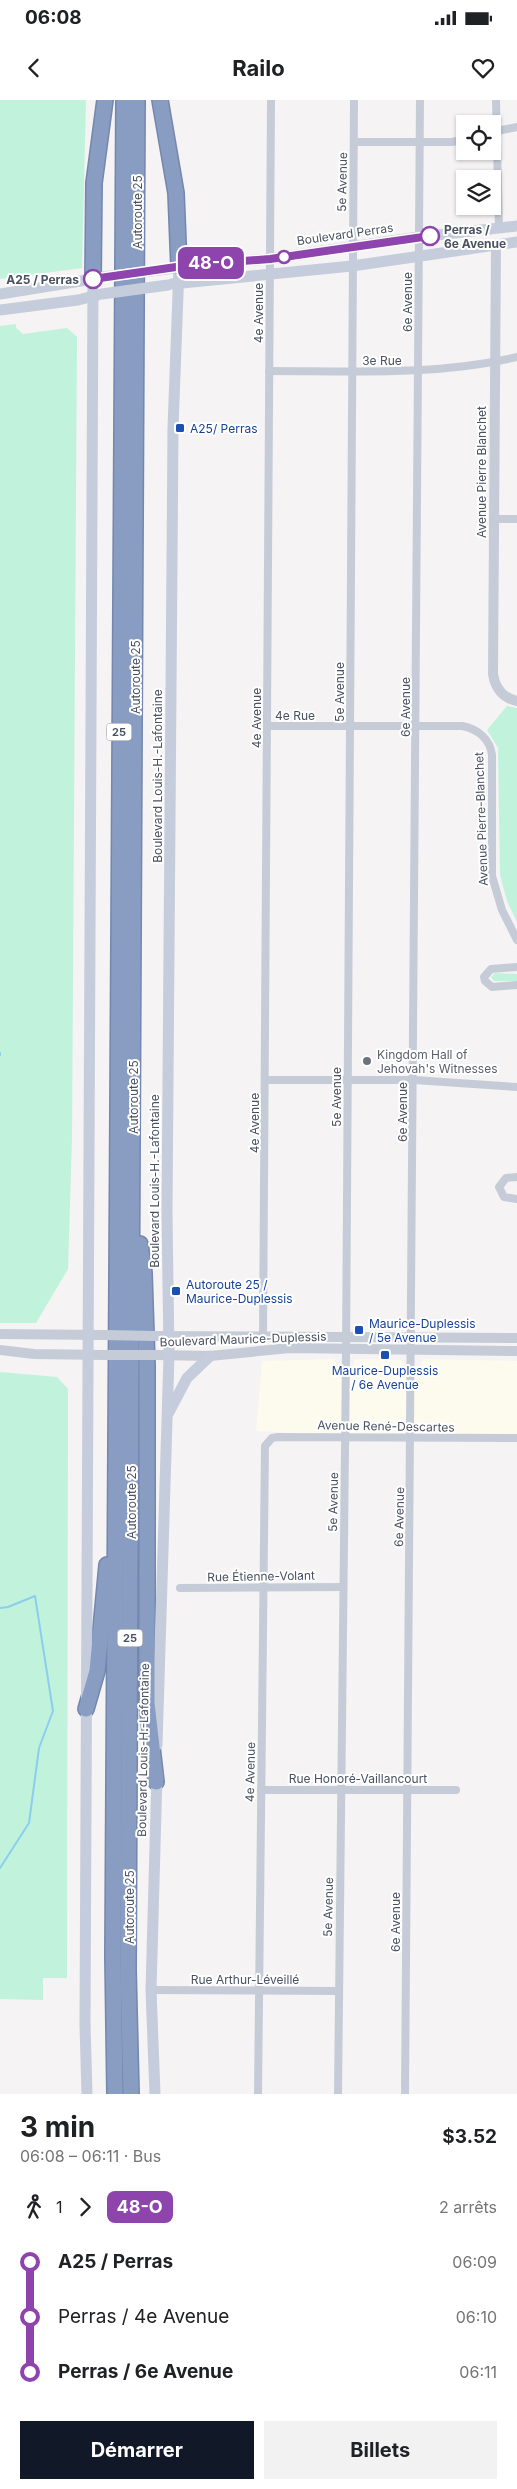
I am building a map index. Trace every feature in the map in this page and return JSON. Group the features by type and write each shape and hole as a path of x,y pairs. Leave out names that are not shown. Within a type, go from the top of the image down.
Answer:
{"highway":[{"path":"98,278 94,183 105,100"},
{"name":"Autoroute 25","path":"115,2094 113,1998 115,1491 124,100"},
{"name":"Autoroute 25","path":"131,2094 128,1960 137,100"},
{"path":"160,100 176,193 174,268"},
{"path":"132,1182 144,1273 146,1318 147,1703 156,1782"},
{"path":"86,1709 97,1671 115,1491"}],"main road":[{"name":"Boulevard Perras","path":"0,294 174,268 270,259 419,237 517,226"},
{"path":"0,310 173,284 352,266 517,242"},
{"name":"Boulevard Louis-H.-Lafontaine","path":"155,2094 151,1990 168,1355 167,1203 174,268"},
{"path":"87,2094 85,2025 88,1335 98,278"},
{"path":"167,1415 187,1378 210,1356"}],"street":[{"name":"4e Avenue","path":"264,1336 271,100"},
{"name":"5e Avenue","path":"338,2094 346,1349 354,100"},
{"name":"6e Avenue","path":"405,2094 420,100"},
{"path":"495,115 496,100"},
{"path":"501,130 517,127"},
{"path":"354,142 456,141"},
{"path":"495,160 498,229"},
{"name":"Avenue Pierre Blanchet","path":"496,244 493,674 494,684 505,696 517,701"},
{"name":"3e Rue","path":"269,371 418,372 517,357"},
{"path":"493,519 517,518"},
{"name":"4e Rue","path":"267,726 462,726 473,729"},
{"name":"Avenue Pierre-Blanchet","path":"473,729 484,737 491,749 492,866 494,888 502,910 517,940"},
{"path":"517,967 491,969 484,977 485,981 492,986 517,985"},
{"path":"265,1080 414,1080 517,1087"},
{"path":"517,1177 506,1178 499,1187 504,1197 517,1199"},
{"name":"Boulevard Maurice-Duplessis","path":"0,1334 517,1338"},
{"name":"Boulevard Maurice-Duplessis","path":"0,1350 88,1355 210,1356 290,1348 517,1351"},
{"name":"Avenue René-Descartes","path":"264,1451 268,1441 278,1437 517,1438"},
{"name":"4e Avenue","path":"258,2094 264,1451"},
{"name":"Rue Étienne-Volant","path":"180,1588 343,1587"},
{"name":"Rue Honoré-Vaillancourt","path":"261,1790 456,1790"},
{"name":"Rue Arthur-Léveillé","path":"151,1990 339,1991"}],"shaded area":[{"path":"334,1359 338,1367 352,1369 355,1359 402,1360 405,1370 419,1370 423,1359 517,1361 517,1438 345,1436 256,1431 262,1361"}],"green space":[{"path":"0,100 86,100 82,268 0,279"},
{"path":"16,324 16,328 23,334 67,328 77,337 72,1137 68,1269 36,1323 0,1323 0,326"},
{"path":"507,706 517,708 517,922 507,901 500,875 498,748 487,730"},
{"path":"495,973 517,974 517,981 494,981 491,977"},
{"path":"0,1372 57,1377 68,1389 67,1978 43,1978 43,2000 0,1999"}],"waterway":[{"path":"0,1608 8,1607 35,1596 53,1711 39,1748 29,1823 0,1868"}],"bus line":[{"name":"48-O","path":"93,279 190,265 270,259 430,236"}],"place":[{"name":"Perras / 6e Avenue","path":"430,236"},
{"name":"A25 / Perras","path":"93,279"},
{"name":"A25/ Perras","path":"180,428"},
{"name":"Kingdom Hall of Jehovah's Witnesses","path":"367,1061"},
{"name":"Autoroute 25 / Maurice-Duplessis","path":"176,1291"},
{"name":"Maurice-Duplessis / 5e Avenue","path":"359,1330"},
{"name":"Maurice-Duplessis / 6e Avenue","path":"385,1355"}]}
